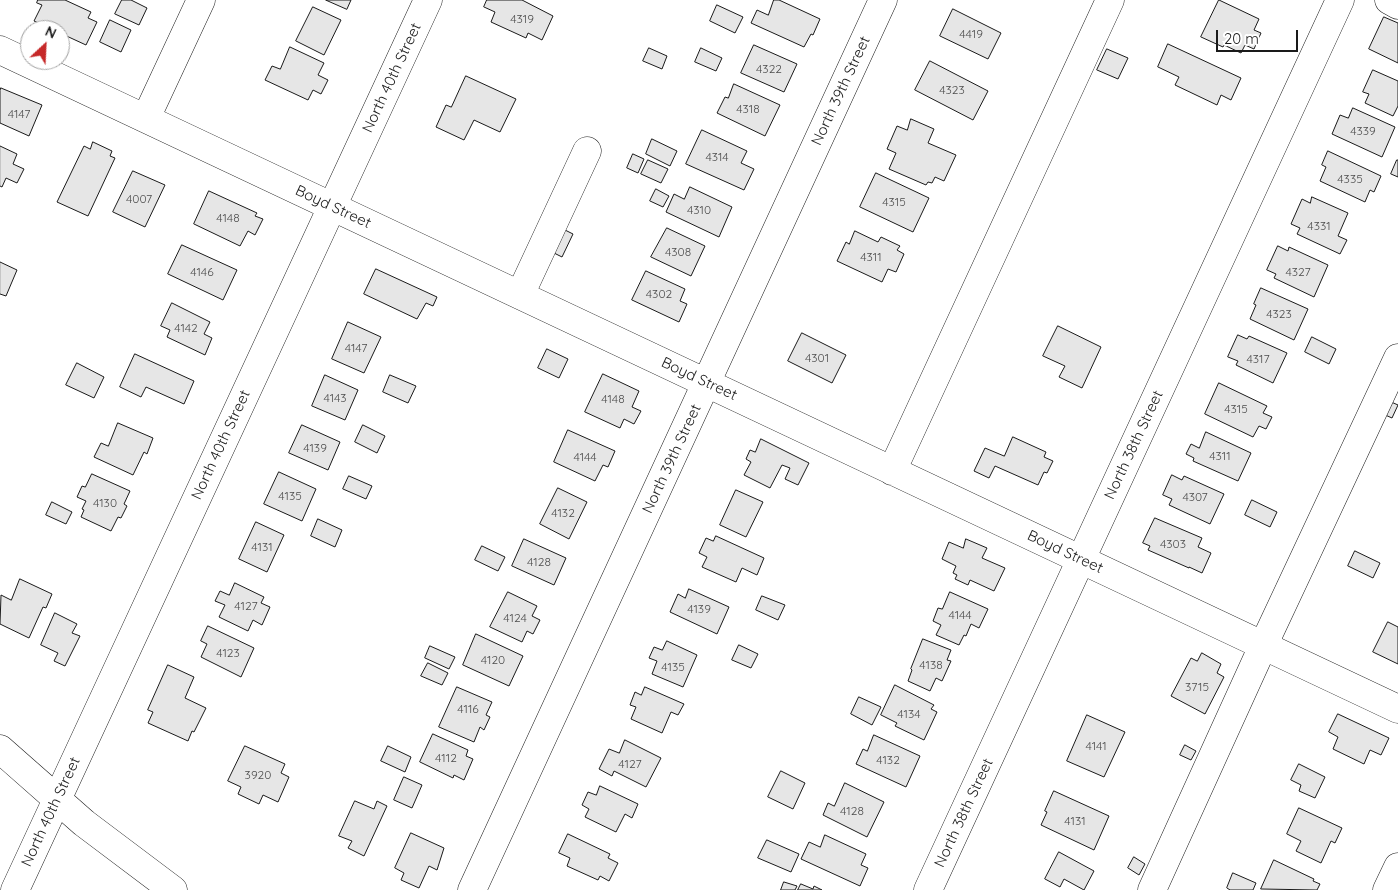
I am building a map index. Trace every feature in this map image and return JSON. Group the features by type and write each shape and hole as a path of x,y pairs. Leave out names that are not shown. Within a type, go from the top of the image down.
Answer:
{"street":[{"path":"146,118 201,0"},
{"name":"North 40th Street","path":"15,890 428,0"},
{"name":"North 39th Street","path":"472,890 883,0"},
{"path":"892,470 1110,0"},
{"name":"North 38th Street","path":"928,890 1340,0"},
{"path":"1389,0 1398,5"},
{"name":"Boyd Street","path":"0,50 1398,710"},
{"path":"520,295 587,151"},
{"path":"1152,890 1263,646 1398,358"},
{"path":"0,749 84,823 173,890"},
{"path":"1387,890 1398,867"}],"building":[{"path":"38,0 65,0 91,12 88,18 97,22 86,45 70,38 70,20 34,20 42,5 37,3"},
{"path":"122,0 131,0 147,8 139,25 115,14"},
{"path":"326,0 351,0 347,9"},
{"path":"487,0 522,0 553,16 542,40 528,33 526,38 491,22 495,12 484,7"},
{"path":"774,0 779,0 820,19 813,35 811,34 804,47 751,23 757,10 768,15"},
{"path":"1219,0 1259,19 1254,30 1261,33 1254,49 1245,45 1241,53 1201,37"},
{"path":"717,5 743,17 735,33 710,21"},
{"path":"313,7 341,20 324,55 296,41"},
{"path":"953,9 1001,33 988,59 940,36"},
{"path":"1384,17 1398,23 1398,63 1369,49"},
{"path":"110,20 131,30 121,52 100,42"},
{"path":"1168,44 1241,78 1231,100 1221,95 1217,105 1175,85 1179,77 1158,67"},
{"path":"754,45 797,64 784,92 741,73"},
{"path":"290,47 324,63 318,75 328,80 321,94 313,90 308,100 265,80 272,66 280,69"},
{"path":"649,48 667,56 662,69 643,61"},
{"path":"701,48 722,58 716,71 695,62"},
{"path":"1107,49 1128,58 1118,79 1097,70"},
{"path":"930,61 988,91 973,120 915,90"},
{"path":"1373,70 1398,81 1398,106 1393,116 1365,103 1369,94 1363,92"},
{"path":"466,76 516,99 500,132 474,120 464,140 436,127 446,105 451,107"},
{"path":"734,84 780,105 765,136 717,113 725,97 728,98"},
{"path":"1,88 42,105 29,136 0,123"},
{"path":"1353,108 1395,127 1382,157 1332,134 1340,115 1348,118"},
{"path":"911,119 934,129 928,143 956,155 944,181 935,177 932,183 928,182 926,185 889,169 896,153 887,149 897,126 907,130"},
{"path":"702,130 747,151 741,163 754,169 744,190 686,164"},
{"path":"652,139 677,151 670,166 646,154"},
{"path":"93,142 112,151 110,156 115,158 88,216 57,202 84,146 90,149"},
{"path":"0,146 17,154 13,164 24,169 17,183 6,178 2,187 0,186"},
{"path":"1328,151 1381,176 1374,192 1370,190 1365,202 1320,181 1326,167 1322,165"},
{"path":"633,154 644,159 638,173 627,168"},
{"path":"648,160 668,169 661,183 641,174"},
{"path":"1398,160 1398,177 1391,174"},
{"path":"133,171 165,185 145,227 113,212"},
{"path":"876,173 929,198 913,232 860,207"},
{"path":"690,187 732,207 719,237 666,212 674,194 684,199"},
{"path":"656,189 669,196 663,207 650,201"},
{"path":"209,191 257,213 255,216 263,219 255,235 248,231 240,246 194,224"},
{"path":"1312,197 1348,213 1338,236 1347,240 1340,254 1297,234 1300,228 1291,224 1302,199 1310,203"},
{"path":"557,226 573,234 562,257 546,249"},
{"path":"667,228 705,246 691,276 651,257"},
{"path":"855,231 878,242 881,237 900,246 897,250 904,254 896,272 888,269 882,282 837,261 846,242 849,244"},
{"path":"182,245 237,270 223,300 168,274"},
{"path":"1278,246 1288,251 1289,247 1328,265 1314,297 1274,278 1276,274 1267,270"},
{"path":"0,262 17,270 6,296 0,294"},
{"path":"376,269 437,297 433,306 426,303 417,319 364,294"},
{"path":"646,271 685,289 680,301 687,304 679,322 632,300"},
{"path":"1261,288 1308,309 1294,340 1250,319"},
{"path":"172,303 210,322 204,334 212,338 205,355 167,337 170,330 161,326"},
{"path":"348,322 381,337 364,373 332,359"},
{"path":"1058,326 1101,347 1082,388 1059,377 1065,366 1043,356"},
{"path":"802,333 846,355 832,383 788,361"},
{"path":"1238,335 1247,339 1249,336 1287,353 1273,383 1236,365 1238,361 1228,357"},
{"path":"1312,337 1336,349 1329,364 1305,352"},
{"path":"547,349 568,359 559,378 538,368"},
{"path":"135,354 194,381 184,404 146,387 141,397 120,387"},
{"path":"77,363 104,377 94,398 66,385"},
{"path":"603,374 639,391 632,407 641,411 634,424 624,419 620,428 585,412"},
{"path":"325,375 358,390 345,420 312,406"},
{"path":"390,375 416,386 408,403 383,392"},
{"path":"1219,383 1267,406 1263,413 1272,417 1266,429 1259,426 1253,437 1205,414"},
{"path":"1389,401 1398,405 1392,418 1383,414"},
{"path":"118,423 153,438 147,454 144,452 133,475 94,457 101,443 108,446"},
{"path":"302,425 340,442 328,470 289,453"},
{"path":"363,425 385,436 377,453 355,442"},
{"path":"568,430 615,451 608,467 603,465 595,481 554,462"},
{"path":"1206,432 1251,453 1238,481 1193,461 1194,458 1186,454 1191,444 1199,448"},
{"path":"1013,437 1046,452 1044,457 1053,461 1047,473 1044,472 1038,485 995,466 989,478 974,471 985,448 1004,456"},
{"path":"761,439 809,463 798,485 785,479 790,468 782,465 770,488 744,475 751,462 746,459 750,450 755,452"},
{"path":"279,472 316,489 302,521 264,504"},
{"path":"92,474 130,491 124,504 127,506 121,518 118,517 111,531 81,517 86,501 77,497 82,486 85,487"},
{"path":"1172,475 1182,480 1184,476 1224,494 1210,524 1169,505 1172,499 1163,495"},
{"path":"349,476 372,486 366,499 343,489"},
{"path":"558,488 587,502 569,539 540,524"},
{"path":"736,490 763,502 746,537 720,525"},
{"path":"1252,500 1277,512 1270,527 1245,515"},
{"path":"52,502 72,512 66,524 46,515"},
{"path":"1155,518 1202,538 1198,547 1211,553 1202,573 1148,550 1150,546 1143,543"},
{"path":"318,519 342,530 335,547 311,536"},
{"path":"256,522 284,535 267,572 239,559"},
{"path":"716,536 764,558 757,575 742,568 736,582 702,567 707,557 699,553 706,538 713,541"},
{"path":"524,539 566,558 554,585 512,566"},
{"path":"966,539 987,548 982,558 1005,568 994,591 970,580 968,585 955,579 957,575 953,573 956,566 942,559 949,542 963,548"},
{"path":"482,546 505,557 498,571 475,560"},
{"path":"1355,551 1380,563 1373,578 1348,566"},
{"path":"20,579 52,594 46,608 43,607 29,638 0,624 1,595 11,600"},
{"path":"235,583 264,597 261,603 270,607 262,625 253,620 248,631 219,617 225,605 215,601 220,591 229,595"},
{"path":"689,589 729,607 717,634 670,612 678,594 685,598"},
{"path":"508,592 537,606 532,616 540,620 533,634 527,631 522,642 490,627"},
{"path":"950,592 988,609 979,628 971,624 966,636 964,635 959,645 936,635 941,625 933,621 938,608 942,609"},
{"path":"762,596 785,605 778,620 756,610"},
{"path":"55,613 77,624 72,633 80,636 65,666 54,661 58,653 41,645"},
{"path":"1388,622 1398,627 1398,664 1373,652"},
{"path":"208,626 254,648 241,677 201,657 207,644 201,641"},
{"path":"476,634 523,656 509,686 463,665"},
{"path":"923,639 951,650 947,660 951,661 942,681 936,678 930,691 908,681"},
{"path":"667,641 697,655 683,687 652,674 657,661 649,658 654,647 662,650"},
{"path":"739,645 758,654 751,668 732,660"},
{"path":"430,646 455,657 449,669 425,658"},
{"path":"1202,653 1221,664 1217,673 1224,677 1205,714 1171,696 1191,658 1197,661"},
{"path":"428,663 448,673 442,685 421,676"},
{"path":"168,665 194,677 185,698 206,708 188,741 148,723 153,712 148,710"},
{"path":"895,685 934,705 931,709 937,712 924,740 895,726 897,723 881,715"},
{"path":"457,687 492,702 486,715 490,717 484,730 480,727 474,742 439,727"},
{"path":"645,687 684,704 678,715 671,712 662,733 631,719 636,707 630,705 635,692 641,695"},
{"path":"859,697 881,707 872,725 851,714"},
{"path":"1338,714 1389,738 1381,755 1370,750 1364,764 1333,749 1338,737 1329,732"},
{"path":"1087,715 1125,732 1104,777 1067,761"},
{"path":"433,734 468,750 466,756 473,759 464,780 454,775 453,778 420,762"},
{"path":"874,735 920,756 906,787 856,764 863,749 867,751"},
{"path":"625,740 661,758 646,787 614,771 612,776 599,769 609,749 619,753"},
{"path":"1185,745 1196,751 1191,760 1180,755"},
{"path":"245,746 285,764 281,773 289,777 278,802 263,795 259,804 238,794 241,787 228,781"},
{"path":"388,746 411,757 405,772 381,761"},
{"path":"1299,764 1325,777 1315,798 1299,791 1301,785 1291,780"},
{"path":"781,771 805,783 793,809 768,797"},
{"path":"404,777 422,785 412,808 394,800"},
{"path":"845,783 884,802 867,837 823,815 828,803 834,806"},
{"path":"600,786 638,804 632,818 625,814 616,832 585,817 589,809 582,805 588,792 596,795"},
{"path":"1054,791 1109,816 1094,850 1041,825"},
{"path":"355,801 374,809 377,801 387,806 364,856 348,848 352,841 339,836"},
{"path":"1299,808 1342,828 1335,843 1331,841 1321,863 1296,851 1301,841 1287,834"},
{"path":"411,833 444,848 437,870 429,866 419,888 401,880 404,873 395,868"},
{"path":"568,834 610,854 608,858 618,863 609,881 600,876 598,880 567,866 570,858 559,853"},
{"path":"825,835 866,854 861,865 868,868 860,886 801,859 809,842 820,847"},
{"path":"767,840 799,854 791,872 758,858"},
{"path":"1059,852 1094,871 1084,890 1064,879 1060,887 1045,879"},
{"path":"1134,857 1145,864 1139,875 1128,868"},
{"path":"1274,860 1314,879 1313,881 1320,884 1317,890 1261,889"},
{"path":"1233,873 1256,883 1253,890 1230,890 1227,888"},
{"path":"784,882 797,886 795,890 781,890"},
{"path":"801,884 813,889 814,886 822,890 798,890"}]}
